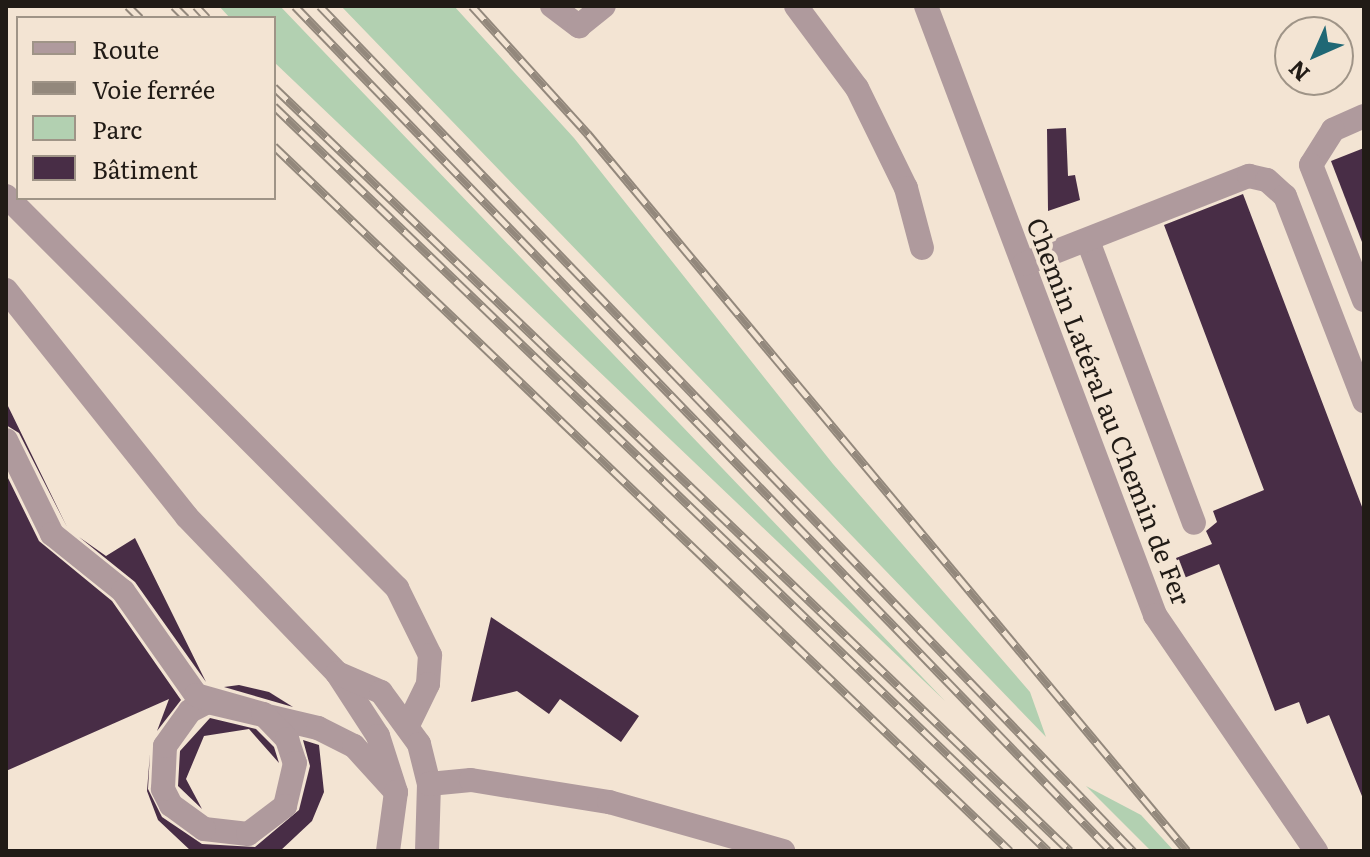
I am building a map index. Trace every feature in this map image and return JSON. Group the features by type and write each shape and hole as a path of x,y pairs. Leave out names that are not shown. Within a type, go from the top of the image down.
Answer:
{"street":[{"path":"552,6 579,26 604,6"},
{"path":"796,6 857,88 906,188 922,248"},
{"name":"Chemin Latéral au Chemin de Fer","path":"926,6 1155,615 1316,851"},
{"path":"1364,116 1333,130 1311,165 1364,300"},
{"path":"1024,264 1249,176 1267,180 1285,196 1364,401"},
{"path":"6,196 397,588 430,655 428,684 409,723"},
{"path":"1088,241 1194,523"},
{"path":"6,290 187,517 337,673 378,736 396,792 388,851"},
{"path":"6,440 52,534 123,591 196,695 275,722 295,763 285,806 248,834 223,835 185,818 171,805 162,777 176,727 208,702 243,705 354,746 396,792"},
{"path":"337,673 381,692 409,723 429,784 427,851"},
{"path":"429,784 471,780 609,802 783,851"}],"green space":[{"path":"219,6 280,6 945,701 276,64 276,16 228,16"},
{"path":"341,6 454,6 574,138 833,464 1030,692 1046,737"},
{"path":"1086,786 1141,815 1174,851 1151,851"}],"building":[{"path":"1066,128 1068,176 1075,175 1080,200 1048,211 1047,129"},
{"path":"1364,148 1364,242 1362,242 1331,161"},
{"path":"1243,194 1364,512 1364,801 1329,715 1307,724 1299,702 1275,711 1219,564 1184,578 1176,558 1212,544 1206,531 1217,522 1213,511 1264,490 1164,225"},
{"path":"6,402 67,527 19,433 6,425"},
{"path":"6,474 39,541 112,601 181,700 157,731 169,699 6,771"},
{"path":"79,537 106,556 135,538 206,682 135,582"},
{"path":"491,617 639,716 621,742 560,699 549,714 517,691 471,702"},
{"path":"239,685 269,692 293,707 224,687"},
{"path":"210,718 256,729 274,747 279,763 249,729 204,736 186,779 202,809 178,786 180,751"},
{"path":"303,740 319,745 324,792 312,821 280,851 191,851 158,820 147,791 150,753 148,789 162,817 202,844 255,847 299,810 310,766"}],"railway":[{"path":"128,6 138,16"},
{"path":"174,6 184,16"},
{"path":"196,6 205,16"},
{"path":"295,6 1111,851"},
{"path":"320,6 1133,851"},
{"path":"472,6 588,134 1187,851"},
{"path":"276,89 1070,851"},
{"path":"276,108 1048,851"},
{"path":"276,148 1010,851"}]}
